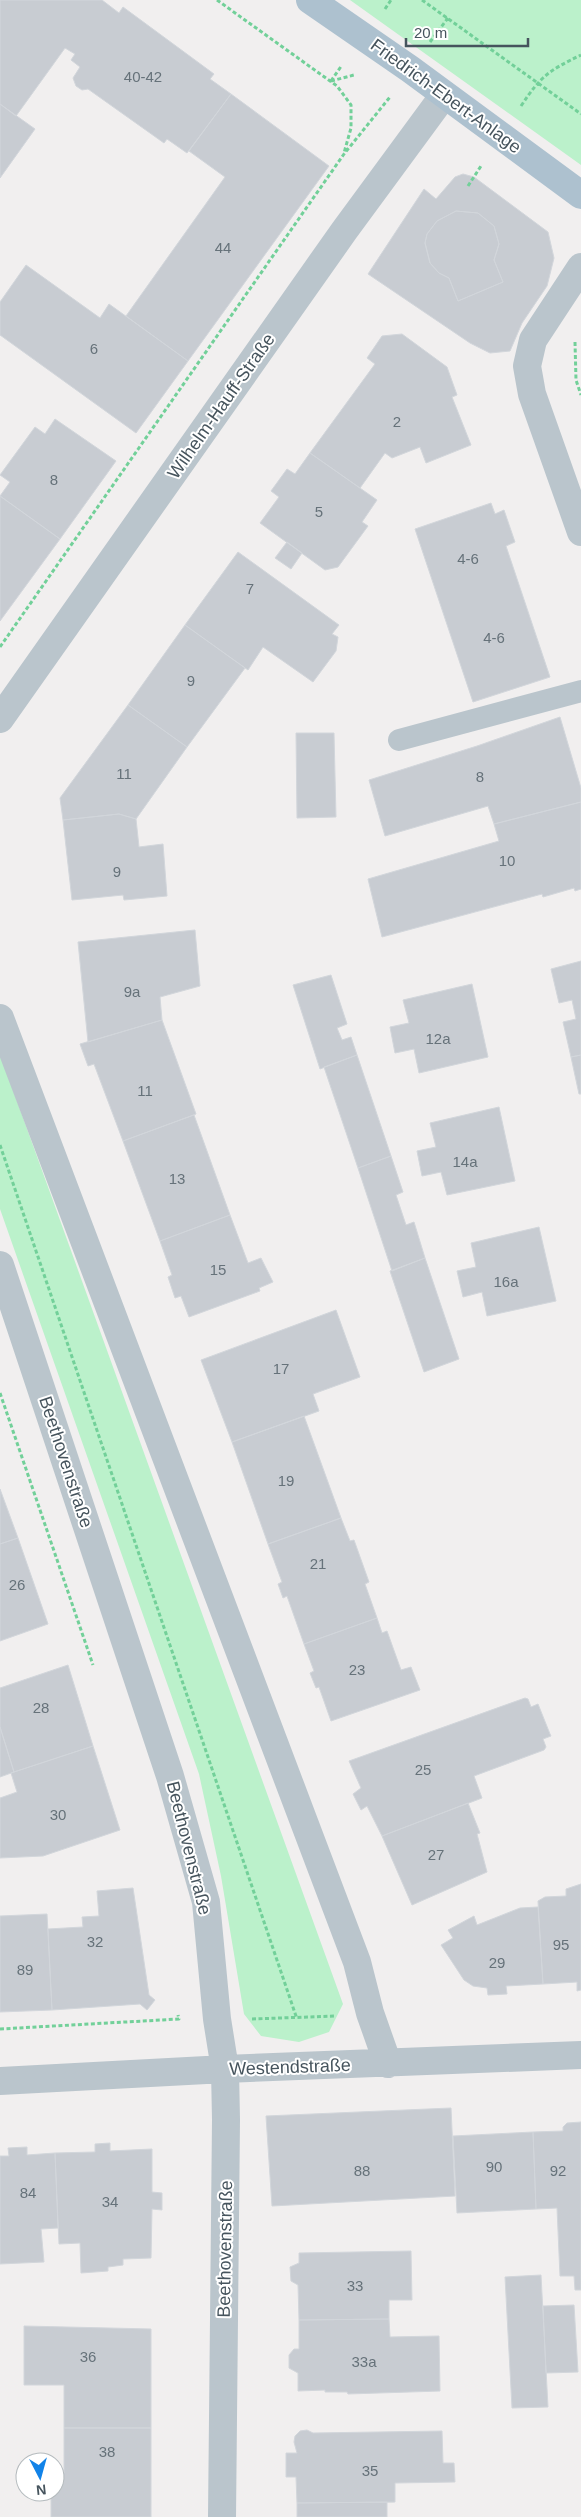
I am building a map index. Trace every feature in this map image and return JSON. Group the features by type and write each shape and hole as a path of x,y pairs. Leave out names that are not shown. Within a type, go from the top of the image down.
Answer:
{"main road":[{"name":"Friedrich-Ebert-Anlage","path":"310,0 410,69 581,195"}],"street":[{"name":"Wilhelm-Hauff-Straße","path":"0,719 344,231 444,95"},
{"path":"581,267 533,340 527,366 532,394 581,532"},
{"path":"0,1018 358,1962 370,2013 388,2064"},
{"name":"Beethovenstraße","path":"0,1265 170,1776 206,1902 225,2068 222,2517"},
{"name":"Westendstraße","path":"0,2081 225,2068 388,2064 581,2055"}],"lane":[{"path":"398,740 581,691"}],"path":[{"path":"217,0 337,86 351,105 351,128 344,154"},
{"path":"422,0 581,114"},
{"path":"429,44 448,18"},
{"path":"536,82 555,68 581,55"},
{"path":"0,647 344,154 410,69"},
{"path":"575,336 576,380 581,395"},
{"path":"0,1145 297,2019"},
{"path":"0,1393 96,1673"},
{"path":"0,2029 179,2019 178,2009"},
{"path":"246,2019 297,2019 338,2016"}],"green space":[{"path":"350,0 581,0 581,165"},
{"path":"0,1054 343,2004 329,2032 299,2042 261,2036 244,2014 221,1876 199,1774 0,1209"}],"building":[{"path":"0,0 102,0 119,13 123,7 214,74 210,79 231,94 187,153 167,139 164,143 88,89 82,90 76,86 73,78 80,67 71,60 75,54 65,48 16,116 0,104"},
{"path":"231,94 329,166 188,361 126,316 225,177 189,151"},
{"path":"0,104 35,129 0,178"},
{"path":"463,174 474,177 548,232 554,258 547,286 522,323 510,351 490,353 470,343 368,274 424,189 436,199 455,177","holes":["456,211 478,213 494,226 499,244 494,260 503,282 458,301 449,278 439,273 430,263 425,243 427,234 437,221"]},
{"path":"456,211 478,213 494,226 499,244 494,260 503,282 458,301 449,278 439,273 430,263 425,243 427,234 437,221"},
{"path":"26,265 100,318 109,304 188,361 136,433 0,335 0,302"},
{"path":"402,334 447,367 457,395 452,397 471,445 426,463 420,447 392,458 385,453 360,488 310,453 375,364 367,358 382,336"},
{"path":"55,419 116,461 60,539 0,496 10,482 0,475 35,427 45,434"},
{"path":"310,453 377,500 362,522 368,526 338,567 325,570 260,523 279,497 271,491 287,469 295,474"},
{"path":"0,496 60,539 0,621"},
{"path":"491,503 495,514 504,510 515,542 506,546 550,677 473,702 415,529"},
{"path":"287,542 302,553 291,569 275,558"},
{"path":"238,552 339,625 332,634 338,637 336,651 313,682 263,647 248,670 185,625"},
{"path":"185,625 245,668 187,747 128,705"},
{"path":"128,705 187,747 136,819 119,814 63,820 60,798"},
{"path":"560,717 581,788 581,802 494,824 488,806 385,836 369,780 477,746"},
{"path":"296,733 334,733 336,817 297,818"},
{"path":"581,802 581,889 575,891 574,888 543,897 542,894 382,937 368,879 499,841 494,824"},
{"path":"119,814 136,819 139,847 163,844 167,896 124,900 123,895 72,900 63,820"},
{"path":"195,930 200,986 160,997 162,1020 88,1042 78,942"},
{"path":"581,961 581,1055 571,1057 563,1022 576,1019 572,1000 559,1003 551,969"},
{"path":"331,975 347,1024 337,1028 342,1040 351,1037 357,1055 320,1069 293,985"},
{"path":"472,984 488,1057 419,1073 414,1049 395,1053 390,1027 409,1023 403,1000"},
{"path":"162,1020 196,1114 123,1141 94,1064 88,1066 80,1044"},
{"path":"357,1055 391,1156 358,1168 324,1067"},
{"path":"581,1055 581,1094 579,1094 571,1057"},
{"path":"499,1107 515,1181 447,1195 441,1172 422,1176 417,1151 436,1147 430,1123"},
{"path":"194,1115 230,1215 160,1241 123,1141"},
{"path":"391,1156 403,1192 396,1195 406,1225 414,1222 425,1258 392,1271 358,1168"},
{"path":"230,1215 248,1263 261,1258 273,1282 259,1288 260,1291 189,1317 181,1296 175,1298 168,1277 172,1275 160,1241"},
{"path":"539,1227 556,1301 487,1316 482,1292 463,1297 457,1271 476,1267 471,1243"},
{"path":"425,1258 459,1359 424,1372 390,1271"},
{"path":"336,1310 360,1377 313,1394 319,1411 232,1442 201,1360"},
{"path":"304,1416 341,1518 268,1544 232,1442"},
{"path":"0,1489 18,1538 0,1544"},
{"path":"341,1518 350,1541 354,1540 369,1582 365,1584 377,1618 304,1644 287,1596 283,1598 278,1584 282,1582 268,1544"},
{"path":"18,1538 48,1624 0,1641 0,1544"},
{"path":"377,1618 382,1633 387,1631 401,1670 411,1667 420,1690 331,1721 319,1687 316,1688 310,1673 314,1671 304,1644"},
{"path":"68,1665 93,1746 14,1772 0,1727 0,1688"},
{"path":"525,1698 528,1699 531,1707 538,1704 551,1736 543,1739 546,1747 544,1750 474,1776 482,1798 382,1836 367,1806 361,1810 353,1794 361,1788 349,1761"},
{"path":"0,1727 14,1772 0,1777"},
{"path":"93,1746 120,1830 43,1856 0,1858 0,1798 17,1792 11,1773"},
{"path":"468,1803 480,1833 477,1834 487,1872 412,1905 382,1836"},
{"path":"581,1884 581,1990 577,1991 577,1982 543,1984 538,1901 545,1897 566,1896 566,1889"},
{"path":"133,1888 149,1995 155,2000 147,2010 140,2004 52,2010 48,1929 83,1927 82,1917 99,1916 97,1891"},
{"path":"538,1907 543,1984 506,1986 507,1994 488,1995 487,1988 473,1986 464,1980 441,1945 453,1938 448,1930 474,1916 477,1925 520,1908"},
{"path":"47,1914 52,2010 0,2012 0,1916"},
{"path":"451,2108 455,2196 272,2206 266,2116"},
{"path":"581,2122 581,2290 575,2290 574,2276 560,2276 557,2208 536,2209 533,2132 563,2131 563,2127 567,2123"},
{"path":"533,2132 536,2209 457,2213 453,2136"},
{"path":"110,2143 110,2151 152,2149 152,2192 162,2193 162,2210 152,2209 151,2258 123,2259 123,2265 108,2267 108,2271 81,2273 80,2243 59,2244 55,2153 95,2152 95,2144"},
{"path":"27,2147 27,2155 55,2153 58,2228 41,2229 44,2262 0,2264 0,2156 9,2156 8,2148"},
{"path":"411,2251 412,2300 389,2300 389,2319 299,2320 298,2285 291,2281 290,2267 299,2263 299,2253"},
{"path":"541,2275 548,2407 512,2408 505,2277"},
{"path":"574,2305 578,2372 546,2373 543,2306"},
{"path":"389,2319 390,2337 439,2336 440,2391 348,2394 347,2392 325,2392 325,2390 298,2391 298,2373 289,2368 289,2355 294,2349 299,2349 299,2320"},
{"path":"24,2326 151,2329 151,2428 64,2428 64,2385 24,2385"},
{"path":"64,2428 151,2428 151,2517 51,2517 51,2502 65,2502"},
{"path":"307,2430 313,2433 442,2431 443,2463 454,2463 455,2482 395,2483 395,2502 297,2503 296,2477 286,2477 286,2453 297,2453 294,2442 295,2436 300,2431"},
{"path":"387,2502 387,2517 297,2517 297,2503"}]}
